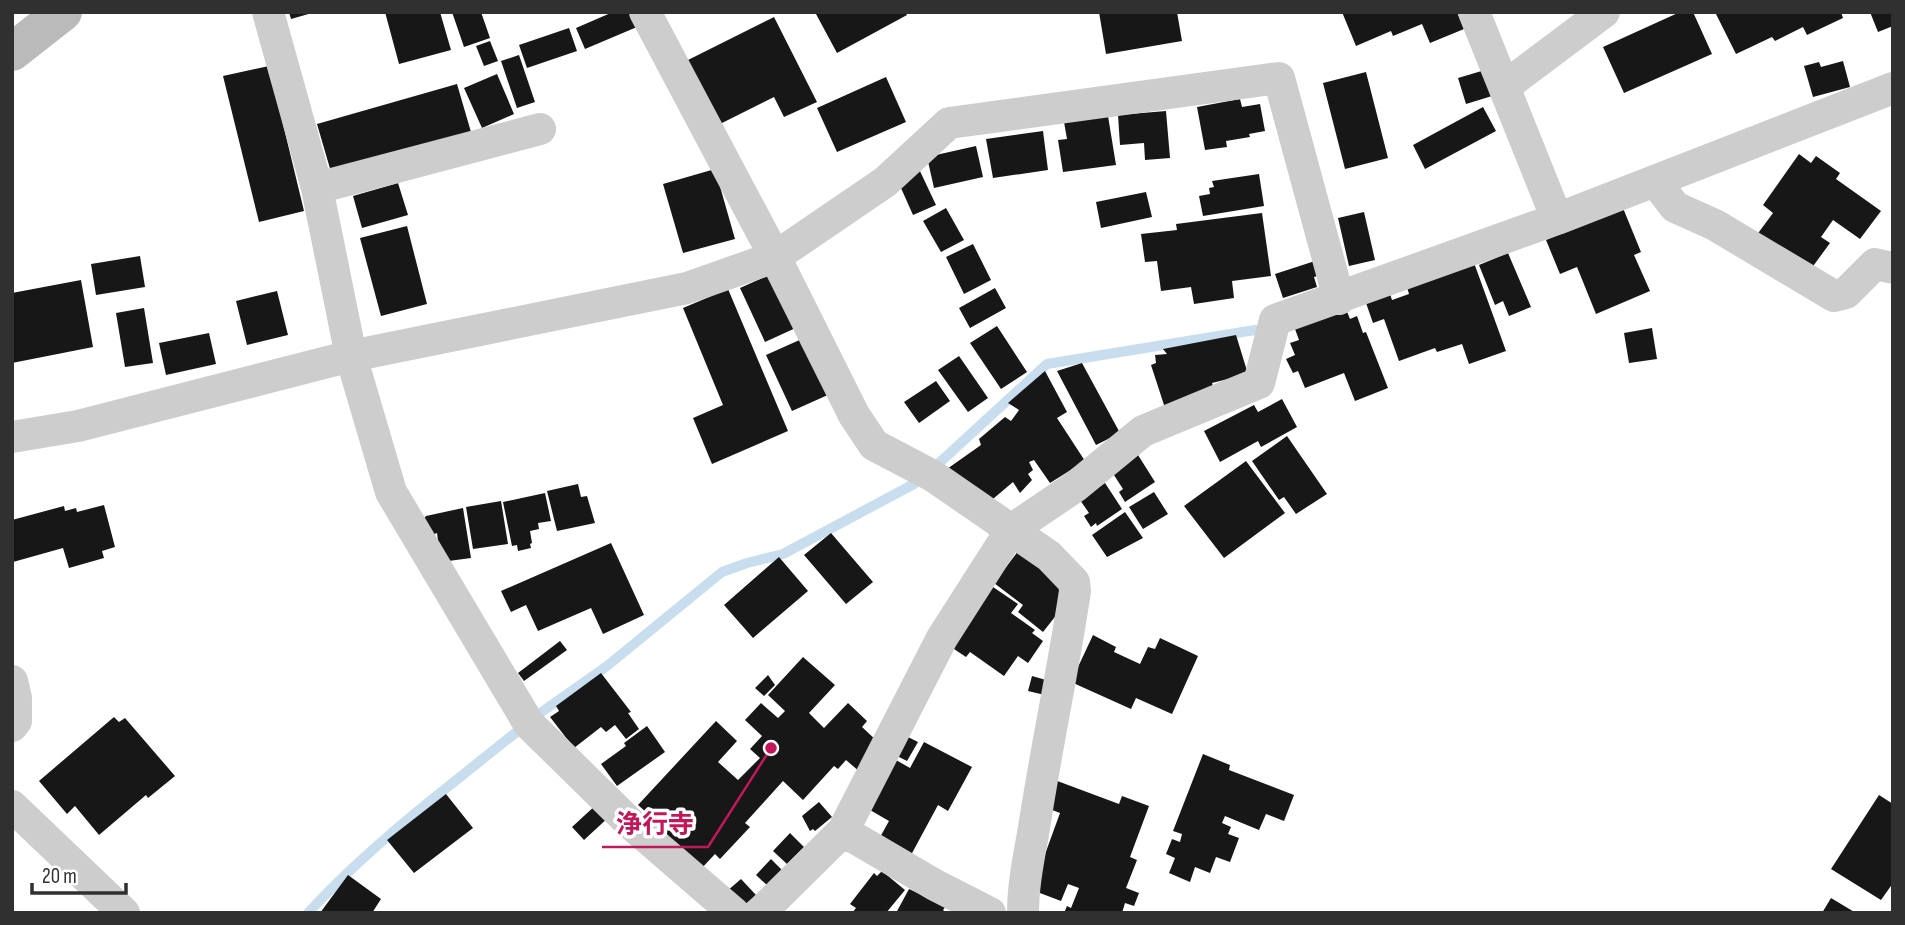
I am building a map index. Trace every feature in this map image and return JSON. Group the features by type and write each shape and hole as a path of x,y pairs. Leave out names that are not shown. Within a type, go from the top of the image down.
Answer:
{"street":[{"path":"12,52 63,12"},
{"path":"268,12 317,188 351,356 391,492 529,724 632,825 734,913"},
{"path":"645,12 775,257 854,415 874,445 933,476 1049,556 1074,582 1062,681 1045,757 1023,889 1023,913"},
{"path":"1474,12 1557,219"},
{"path":"1504,87 1604,12"},
{"path":"12,437 78,426 351,356 687,288 775,257 885,182 949,123 1279,78 1339,299"},
{"path":"760,913 843,831 942,638 1011,530 1076,486 1143,432 1259,383 1275,320 1557,219 1893,88"},
{"path":"317,188 540,129"},
{"path":"1655,181 1675,207 1715,225 1834,296 1846,293 1875,264 1893,268"},
{"path":"12,681 16,698 16,721 12,726"},
{"path":"12,806 124,913"},
{"path":"843,831 935,885 990,913"}],"building":[{"path":"289,12 312,12 312,13 291,19"},
{"path":"385,12 440,12 451,50 399,64"},
{"path":"452,12 481,12 490,38 464,47"},
{"path":"613,12 638,12 644,24 585,49 576,28"},
{"path":"905,12 907,15 837,53 816,14"},
{"path":"1099,12 1177,12 1182,41 1106,54"},
{"path":"1342,12 1457,12 1464,29 1430,43 1422,24 1393,36 1391,31 1356,46"},
{"path":"1680,12 1693,12 1712,54 1624,93 1603,47"},
{"path":"1715,12 1841,12 1843,18 1807,35 1803,27 1775,41 1772,37 1736,54"},
{"path":"1870,12 1893,12 1893,26 1878,32"},
{"path":"774,17 817,102 784,117 774,97 718,125 686,61"},
{"path":"569,28 577,51 527,68 519,45"},
{"path":"490,41 498,61 484,66 476,46"},
{"path":"519,55 535,102 517,108 501,61"},
{"path":"1843,61 1850,87 1813,97 1804,66 1819,62 1821,67"},
{"path":"269,66 304,211 259,222 223,76"},
{"path":"1485,70 1492,96 1466,104 1458,78"},
{"path":"1366,72 1388,158 1345,169 1323,83"},
{"path":"497,74 514,114 482,128 464,88"},
{"path":"886,77 906,122 837,152 817,108"},
{"path":"457,84 471,132 331,172 317,124"},
{"path":"1240,99 1242,107 1260,104 1265,131 1226,141 1227,147 1205,150 1197,107"},
{"path":"1483,107 1496,131 1425,169 1413,145"},
{"path":"1166,111 1170,158 1145,160 1144,143 1120,145 1118,115"},
{"path":"1108,116 1116,165 1063,172 1058,140 1067,139 1064,122"},
{"path":"1043,131 1048,170 993,178 986,139"},
{"path":"976,146 983,177 934,188 927,157"},
{"path":"1799,154 1811,163 1816,156 1840,173 1836,179 1881,211 1860,239 1833,220 1821,237 1830,243 1811,269 1756,236 1773,213 1763,205"},
{"path":"715,169 735,239 683,253 663,184"},
{"path":"919,169 936,205 913,215 897,179"},
{"path":"1259,174 1264,206 1203,216 1199,196 1210,194 1209,188 1214,187 1212,181"},
{"path":"398,183 408,215 362,228 353,196"},
{"path":"1146,192 1152,217 1101,228 1096,202"},
{"path":"946,208 964,240 941,252 923,221"},
{"path":"1623,208 1641,252 1634,255 1650,291 1596,314 1577,267 1560,274 1546,240"},
{"path":"1364,212 1375,260 1349,266 1338,218"},
{"path":"1262,213 1271,276 1232,281 1234,298 1194,304 1191,287 1161,291 1157,261 1145,262 1141,234 1177,230 1176,224"},
{"path":"407,226 427,304 381,316 360,238"},
{"path":"973,244 991,280 964,294 946,257"},
{"path":"1508,253 1531,307 1509,316 1503,301 1495,305 1479,265"},
{"path":"140,256 145,287 96,295 91,264"},
{"path":"1318,260 1323,274 1314,277 1317,287 1283,298 1275,274"},
{"path":"1473,260 1506,351 1469,364 1462,344 1437,352 1435,348 1399,361 1384,319 1373,323 1366,303 1390,294 1392,300 1409,294 1406,284"},
{"path":"776,272 800,326 765,342 740,288"},
{"path":"81,280 93,347 12,363 12,293"},
{"path":"995,288 1006,308 970,328 959,308"},
{"path":"728,289 788,431 712,464 693,418 723,405 683,308"},
{"path":"277,291 288,335 247,345 236,301"},
{"path":"144,308 153,363 125,367 116,313"},
{"path":"1346,309 1350,319 1357,316 1363,333 1366,332 1388,388 1355,401 1344,373 1305,388 1298,371 1293,373 1286,359 1295,355 1290,343 1299,340 1295,329"},
{"path":"997,326 1027,372 1001,389 970,343"},
{"path":"1652,328 1657,359 1629,363 1624,333"},
{"path":"209,333 216,364 166,375 159,343"},
{"path":"1236,335 1248,374 1212,383 1214,389 1165,408 1151,365 1156,363 1155,355 1167,354 1163,349"},
{"path":"804,338 830,394 792,411 766,355"},
{"path":"959,356 988,398 968,412 938,370"},
{"path":"1082,363 1120,433 1096,445 1057,371"},
{"path":"1045,371 1067,412 1057,418 1085,461 1050,483 1034,460 1029,462 1033,470 1028,474 1032,480 1020,493 1013,482 987,504 947,469 981,445 979,439 1005,417 1011,421 1019,410 1008,403"},
{"path":"936,381 950,401 919,423 904,402"},
{"path":"1282,399 1297,427 1261,447 1258,441 1220,462 1204,431 1254,405 1258,412"},
{"path":"1287,436 1327,494 1296,514 1284,497 1279,500 1252,461"},
{"path":"1138,455 1155,482 1125,502 1119,492 1123,489 1112,472"},
{"path":"1246,461 1285,513 1224,558 1184,506"},
{"path":"1105,483 1122,509 1097,526 1096,523 1091,527 1084,516 1089,513 1080,500"},
{"path":"578,484 581,497 587,496 595,523 557,531 547,491"},
{"path":"1154,492 1168,514 1143,529 1129,507"},
{"path":"545,493 551,521 538,523 539,529 530,531 531,548 518,551 517,545 512,546 503,502"},
{"path":"501,501 508,544 473,549 466,507"},
{"path":"104,505 115,547 102,551 104,558 69,568 63,548 13,562 12,520 64,506 65,511 76,508 77,512"},
{"path":"463,508 471,558 441,562 437,533 430,536 418,527 426,516"},
{"path":"1125,512 1143,538 1107,557 1092,535"},
{"path":"831,533 873,582 846,604 804,555"},
{"path":"611,543 644,615 603,634 591,608 538,631 526,605 511,612 501,591"},
{"path":"1022,546 1069,599 1043,632 1018,612 1023,605 994,583"},
{"path":"779,557 808,591 753,638 724,605"},
{"path":"993,587 1018,604 1011,613 1035,630 1032,633 1043,641 1028,663 1018,656 1004,676 970,652 966,657 951,647"},
{"path":"1093,635 1116,647 1114,652 1140,664 1148,647 1155,649 1160,638 1198,656 1172,714 1136,698 1131,709 1071,682"},
{"path":"560,641 567,650 524,681 518,673"},
{"path":"803,657 835,685 809,713 824,728 848,703 867,721 862,727 878,742 860,772 846,760 838,769 834,766 803,800 783,781 745,823 750,827 720,859 715,854 701,869 644,816 647,813 638,805 716,721 737,741 718,762 738,780 760,758 750,749 762,736 745,720 761,703 778,718 785,711 768,695"},
{"path":"601,673 631,712 628,713 639,729 626,739 615,725 606,732 601,727 574,748 550,717 559,711 556,706"},
{"path":"768,675 775,685 764,696 755,688"},
{"path":"1032,676 1053,682 1049,696 1028,691"},
{"path":"114,717 119,722 125,718 175,776 148,798 146,795 99,835 75,806 67,814 39,781"},
{"path":"647,726 665,752 617,786 601,764"},
{"path":"908,737 918,742 907,761 897,756"},
{"path":"924,742 972,767 948,811 938,805 911,855 879,839 889,821 870,810 896,760 910,768"},
{"path":"1203,754 1230,765 1229,770 1294,795 1284,821 1266,814 1259,830 1225,816 1222,823 1231,827 1228,834 1239,838 1230,862 1216,857 1210,873 1195,867 1190,882 1169,873 1175,858 1166,854 1172,839 1180,842 1182,834 1173,831"},
{"path":"1052,779 1119,804 1122,796 1149,806 1130,857 1137,860 1126,888 1139,893 1134,906 1125,903 1122,913 1064,913 1067,906 1071,908 1079,888 1068,884 1061,901 1032,890 1060,813 1042,806"},
{"path":"446,794 473,828 414,873 387,840"},
{"path":"1879,795 1893,804 1893,883 1881,900 1831,869"},
{"path":"819,802 832,817 815,831 810,831 802,816"},
{"path":"598,803 610,816 584,840 572,827"},
{"path":"790,833 804,847 787,864 773,851"},
{"path":"771,859 785,873 770,888 756,875"},
{"path":"882,871 905,890 886,913 852,913 856,908 850,904 874,873 877,876"},
{"path":"348,875 381,899 372,913 320,913"},
{"path":"741,879 756,895 741,908 727,891"},
{"path":"909,889 946,906 943,910 947,913 896,913"},
{"path":"1831,898 1856,913 1822,913"}],"waterway":[{"path":"937,465 1047,364 1255,330"},
{"path":"536,716 607,666 722,572 783,554 914,484"},
{"path":"308,913 383,841 519,730"}],"place":[{"name":"浄行寺","path":"771,748"}]}
